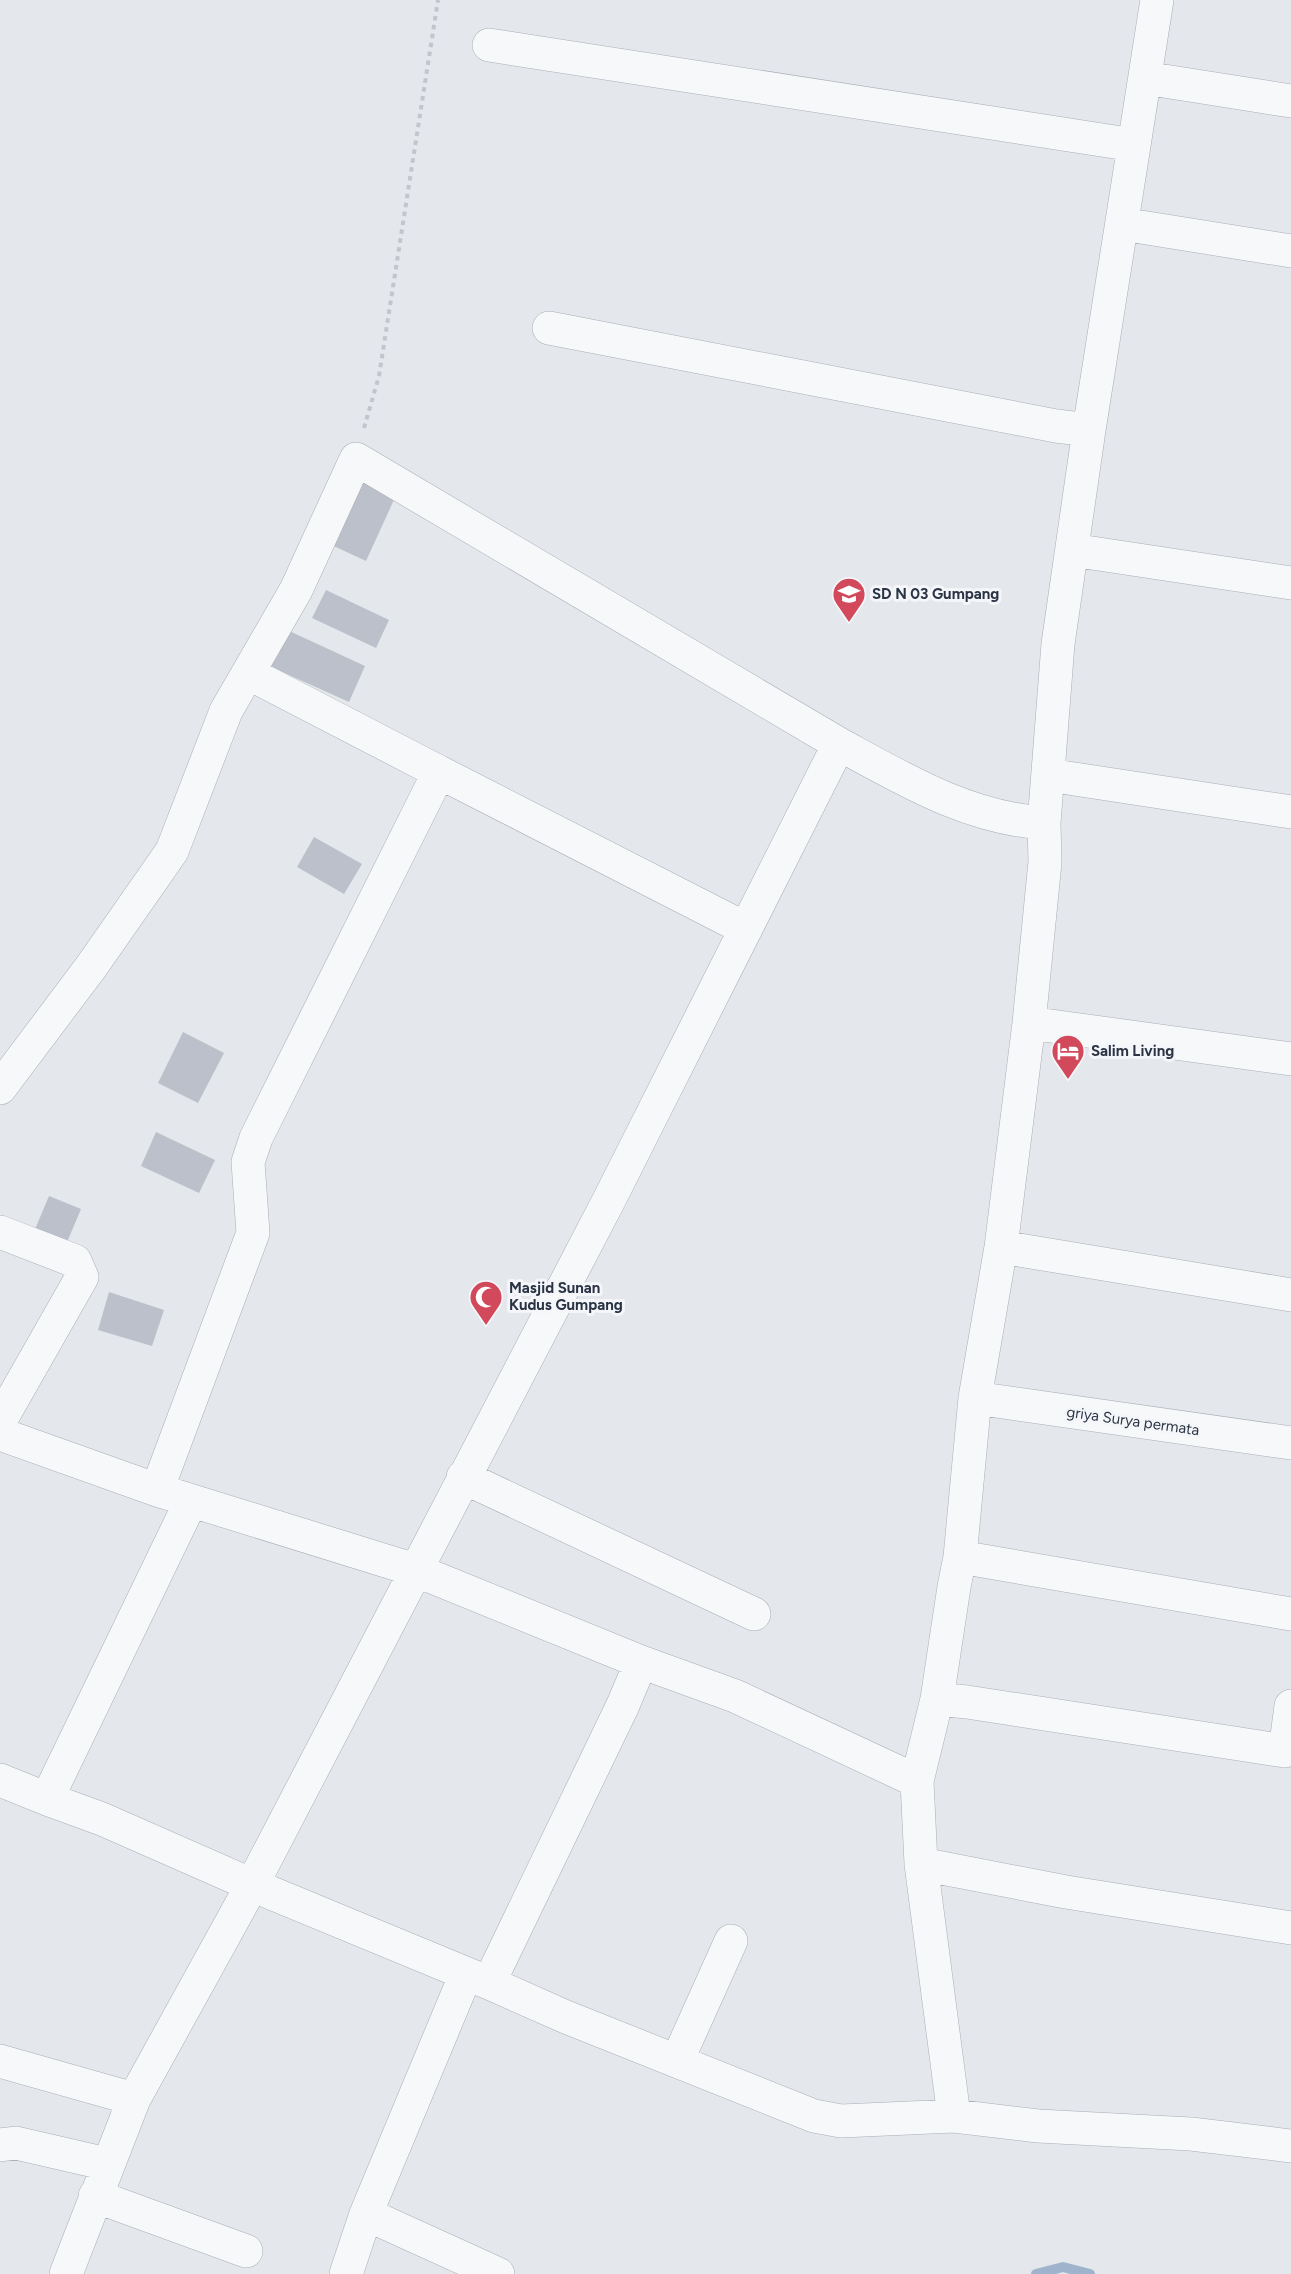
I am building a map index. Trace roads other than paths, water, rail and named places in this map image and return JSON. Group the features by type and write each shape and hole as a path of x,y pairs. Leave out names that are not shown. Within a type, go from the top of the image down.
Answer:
{"street":[{"path":"954,2116 921,1864 917,1780 937,1699 960,1557 975,1398 1001,1247 1029,1023 1045,862 1044,823 1058,644 1089,430 1157,0"},
{"path":"489,45 1134,145"},
{"path":"1144,78 1291,101"},
{"path":"1122,224 1291,251"},
{"path":"549,328 1045,424 1089,430"},
{"path":"0,1088 92,967 172,851 226,711 296,590 356,459 839,744 932,794 977,811 1020,821 1044,823"},
{"path":"1072,550 1291,583"},
{"path":"248,673 746,929"},
{"path":"66,2274 134,2099 252,1885 609,1200 839,744"},
{"path":"157,1490 253,1233 248,1162 256,1138 439,772"},
{"path":"1048,775 1291,813"},
{"path":"1029,1023 1291,1059"},
{"path":"0,1232 75,1261 82,1277 0,1421"},
{"path":"1001,1247 1291,1294"},
{"name":"griya Surya permata","path":"975,1398 1291,1443"},
{"path":"0,1434 157,1490 415,1570 641,1662 735,1696 917,1780"},
{"path":"463,1477 754,1614"},
{"path":"47,1799 191,1501"},
{"path":"960,1557 1291,1614"},
{"path":"346,2274 366,2214 477,1979 618,1715 641,1662"},
{"path":"937,1699 1288,1752 1291,1706"},
{"path":"0,1780 102,1819 252,1885 566,2017 814,2116 841,2121 954,2116 1038,2126 1191,2134 1291,2146"},
{"path":"921,1864 1066,1892 1291,1929"},
{"path":"677,2061 732,1941"},
{"path":"0,2061 134,2099"},
{"path":"0,2145 16,2143 107,2164"},
{"path":"95,2196 246,2251"},
{"path":"366,2214 498,2274"}],"waterway":[{"path":"1036,2274 1063,2267 1090,2274"}],"place":[{"name":"SD N 03 Gumpang","path":"849,623"},
{"name":"Salim Living","path":"1068,1080"},
{"name":"Masjid Sunan Kudus Gumpang","path":"486,1326"}]}
